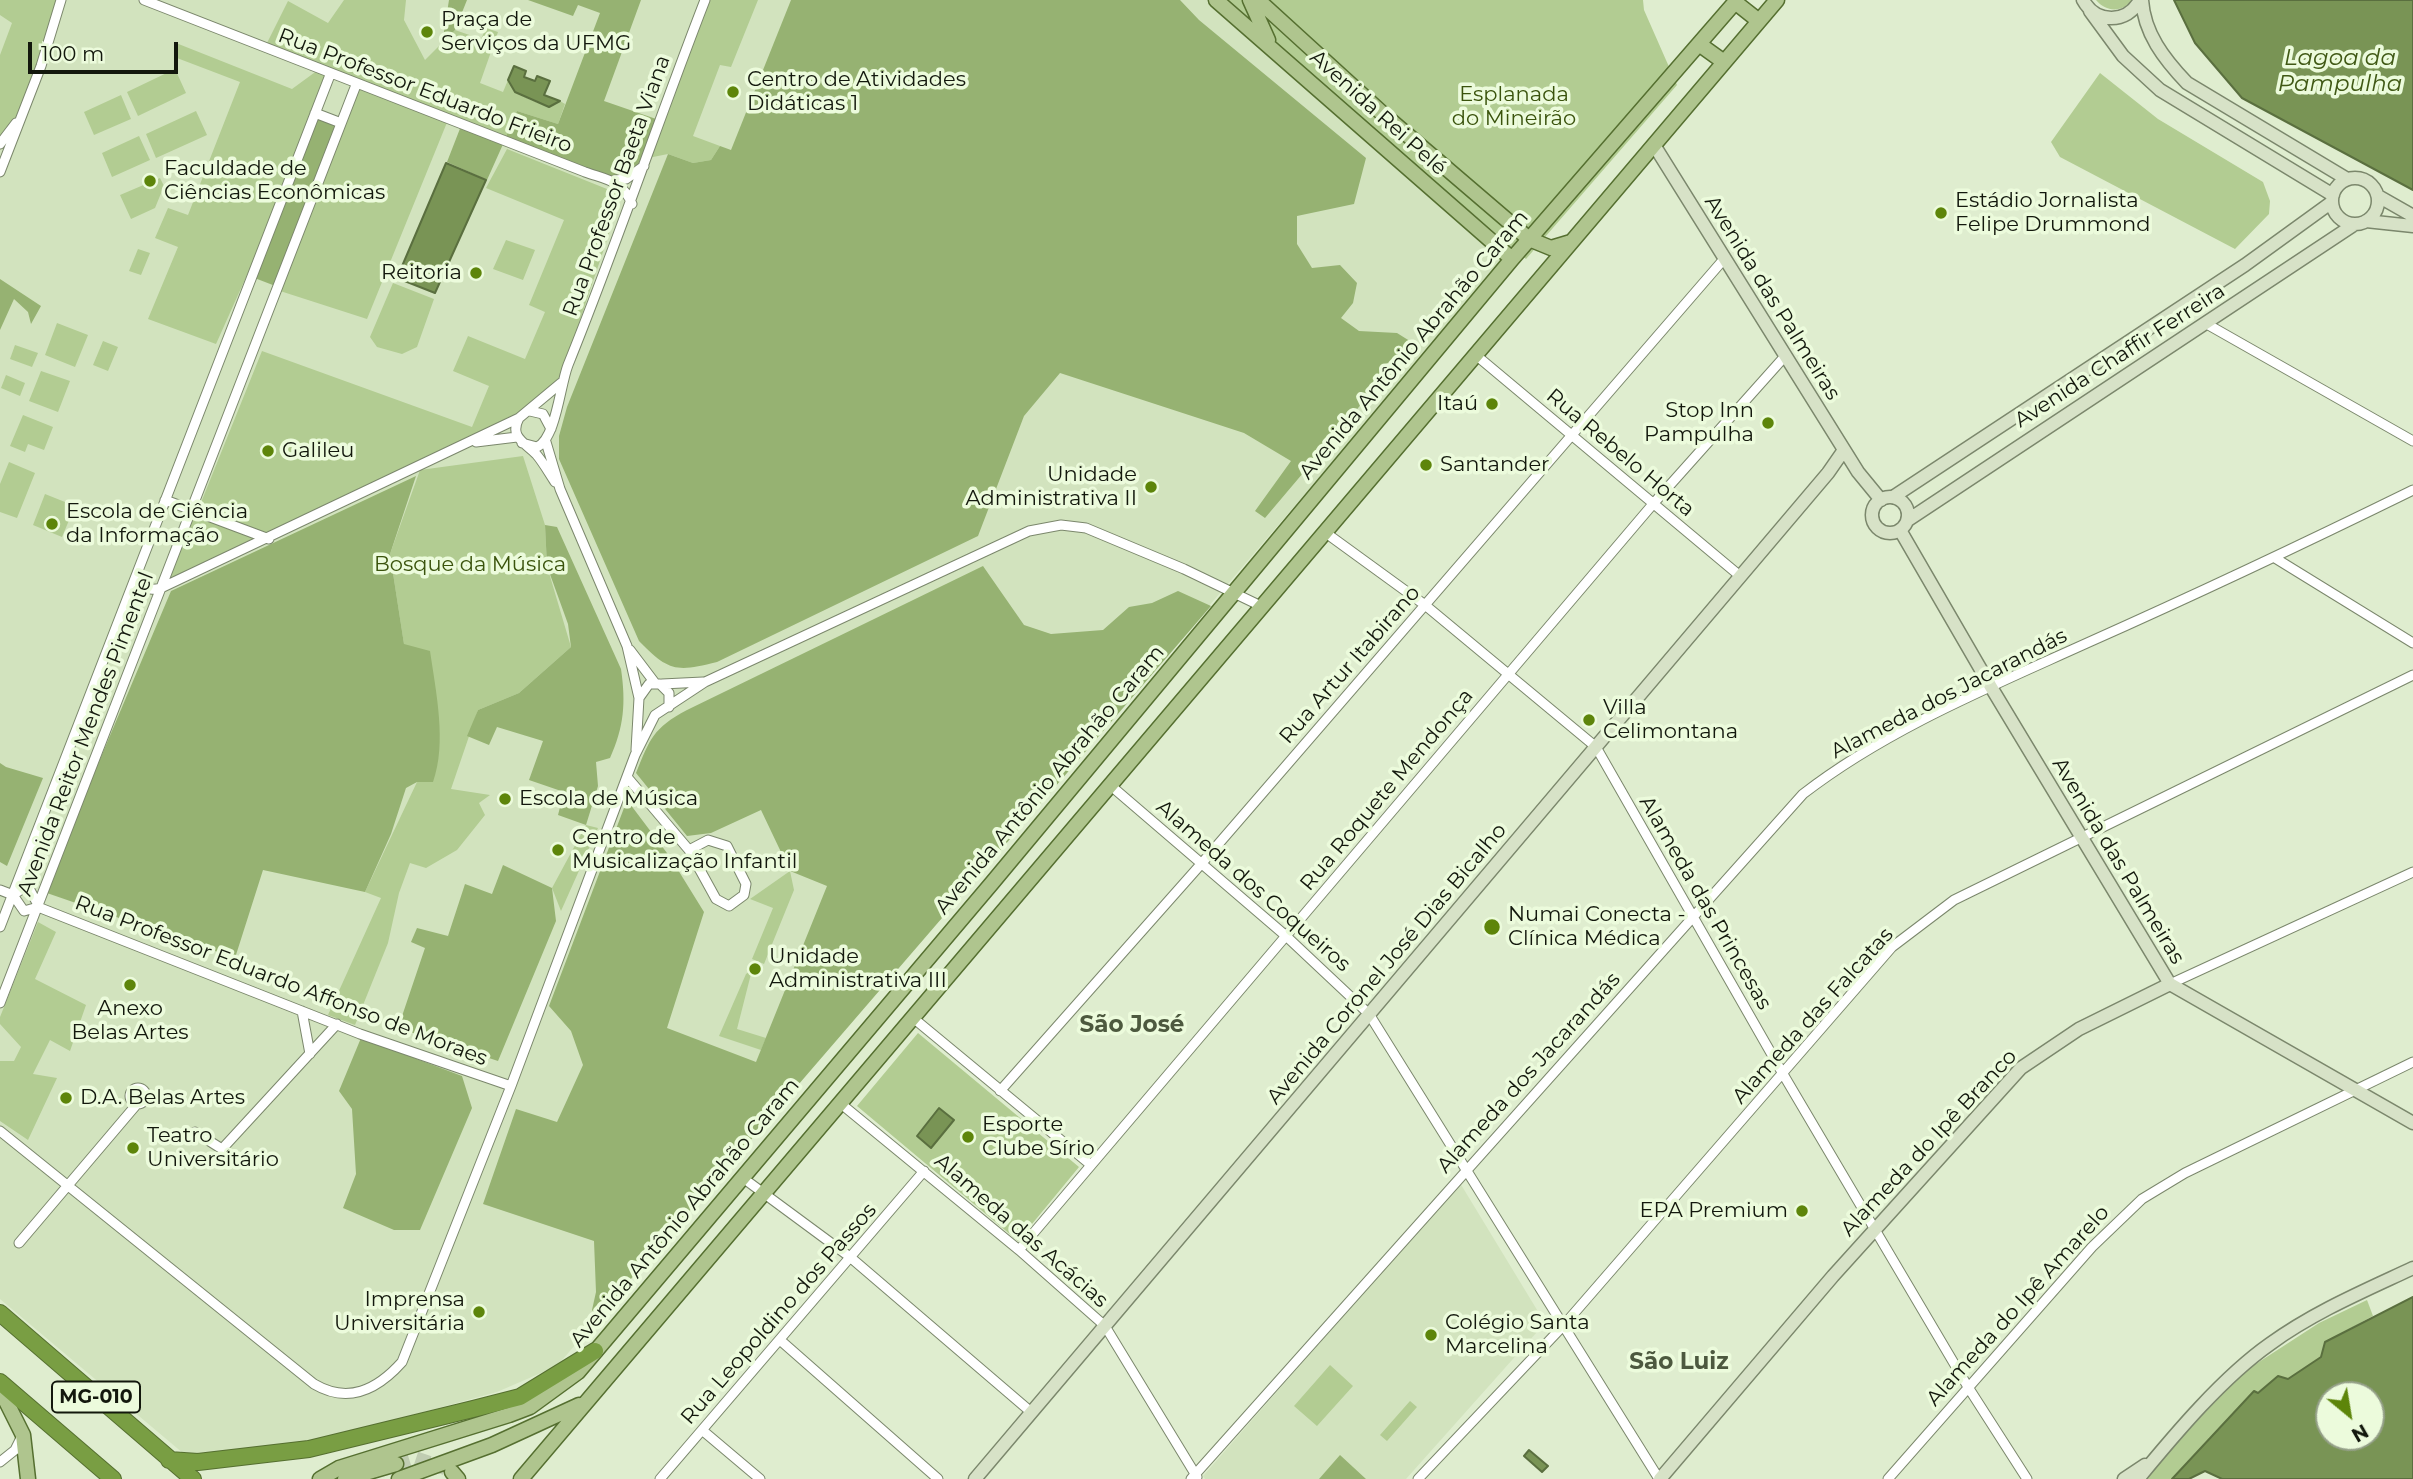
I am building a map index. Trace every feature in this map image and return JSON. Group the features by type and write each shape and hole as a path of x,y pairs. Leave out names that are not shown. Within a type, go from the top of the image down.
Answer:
{"highway":[{"name":"MG-010","path":"0,1314 193,1479"},
{"path":"169,1460 198,1462 309,1449 473,1409 520,1396 595,1351"},
{"name":"MG-010","path":"0,1382 113,1479"}],"main road":[{"name":"Avenida Rei Pelé","path":"1216,0 1512,259"},
{"path":"1250,0 1270,46"},
{"name":"Avenida Rei Pelé","path":"1258,0 1430,155 1530,240"},
{"path":"521,1479 1777,0"},
{"path":"1736,1 1759,21"},
{"name":"Avenida Antônio Abrahão Caram","path":"320,1479 339,1468 530,1407 570,1378 992,883 1512,259 1736,1"},
{"path":"1699,44 1724,62"},
{"path":"1385,148 1430,155"},
{"path":"1530,240 1551,248 1573,242"},
{"path":"992,883 1012,901"},
{"path":"0,1389 23,1435 28,1479"},
{"path":"345,1479 398,1471 492,1446 574,1410 597,1391"}],"street":[{"path":"0,172 23,114 61,0"},
{"name":"Rua Professor Eduardo Frieiro","path":"144,0 356,85 584,172 615,180"},
{"name":"Rua Professor Baeta Viana","path":"551,431 561,383 633,199 659,120 705,0"},
{"path":"2087,5 2099,16 2120,18 2141,0"},
{"path":"2141,0 2143,18 2149,33 2172,67 2187,83 2347,179 2354,178 2369,183 2378,196 2413,216"},
{"path":"2087,5 2123,56 2160,90 2332,198 2336,215 2360,223 2413,226"},
{"name":"Avenida Reitor Mendes Pimentel","path":"0,927 330,75"},
{"name":"Avenida Reitor Mendes Pimentel","path":"0,1003 356,85"},
{"path":"315,113 341,124"},
{"path":"0,144 23,114"},
{"name":"Avenida das Palmeiras","path":"1654,145 1858,472 1879,529 1899,528"},
{"path":"615,180 626,179 645,165"},
{"path":"2332,198 2347,179"},
{"path":"615,180 633,199"},
{"path":"2360,223 2377,208 2378,196"},
{"name":"Avenida Chaffir Ferreira","path":"1887,498 2245,265 2332,198"},
{"name":"Avenida Chaffir Ferreira","path":"1899,528 2205,323 2360,223"},
{"name":"Rua Artur Itabirano","path":"1000,1091 1202,863 1724,259"},
{"path":"2205,323 2413,441"},
{"name":"Rua Roquete Mendonça","path":"1019,1250 1653,504 1786,355"},
{"name":"Rua Rebelo Horta","path":"1477,356 1740,576"},
{"name":"Rua Professor Baeta Viana","path":"530,411 561,383"},
{"path":"136,574 137,580 147,590 161,589 530,411 543,414 551,431 546,442 561,489 626,646 639,700 645,712 655,715"},
{"path":"519,418 515,431 519,440 535,453 561,489"},
{"path":"464,444 519,440 532,447 546,442"},
{"name":"Avenida Coronel José Dias Bicalho","path":"975,1479 1740,576 1847,454"},
{"name":"Avenida das Palmeiras","path":"1858,472 1887,498 1907,508 1899,528"},
{"name":"Alameda dos Jacarandás","path":"1195,1477 1466,1169 1803,794 1835,769 1991,687 2275,558 2413,490"},
{"path":"1873,512 1887,498"},
{"path":"165,499 269,539"},
{"path":"0,1131 314,1384 329,1393 356,1393 386,1380 402,1362 512,1086 635,755 655,715 705,682 1029,531 1060,525 1086,528 1263,607"},
{"name":"Avenida das Palmeiras","path":"1899,528 1991,687 2170,984 2413,1123"},
{"name":"Alameda das Princesas","path":"1326,533 1425,605 1597,747 1783,1074 1968,1387 2027,1479"},
{"path":"2275,558 2413,643"},
{"path":"626,646 669,693 669,707"},
{"name":"Alameda das Falcatas","path":"1418,1479 1563,1326 1892,947 1954,900 2413,674"},
{"path":"635,755 639,700 644,688 658,684 705,682"},
{"path":"627,777 689,850 716,899 729,906 744,895 746,884 727,846 708,841 689,850"},
{"name":"Alameda dos Coqueiros","path":"1110,785 1286,936 1369,1014 1659,1479"},
{"name":"Alameda do Ipê Branco","path":"1659,1479 1876,1229 2005,1085 2035,1057 2079,1029 2170,984 2413,872"},
{"path":"0,890 13,895 24,912 38,906 36,897 30,890 22,889 13,895"},
{"name":"Rua Professor Eduardo Affonso de Moraes","path":"38,906 302,1011 512,1086"},
{"path":"302,1011 310,1054"},
{"path":"912,1017 1091,1165"},
{"path":"195,1132 222,1149 337,1024"},
{"name":"Alameda do Ipê Amarelo","path":"1888,1479 2092,1247 2142,1199 2185,1173 2413,1062"},
{"name":"Alameda das Acácias","path":"840,1103 1019,1250 1105,1326 1195,1477"},
{"path":"19,1243 137,1104"},
{"name":"Rua Leopoldino dos Passos","path":"660,1479 924,1171"},
{"path":"743,1178 850,1257 1031,1412"},
{"path":"2138,1479 2251,1359 2270,1343 2323,1311 2413,1268"},
{"path":"780,1340 938,1479"},
{"path":"702,1430 760,1479"},
{"path":"0,1462 15,1450 23,1435"},
{"path":"2124,1479 2154,1460"}],"shaded area":[{"path":"0,0 1207,0 1504,262 557,1366 497,1392 332,1437 230,1456 190,1459 0,1299"},
{"path":"449,0 467,0 455,30 442,44"},
{"path":"528,0 641,0 604,101 659,120 645,165 615,180 504,142 487,180 447,162 461,126 504,141 517,111 558,124 600,13 578,5 573,16"},
{"path":"791,0 1180,0 1199,20 1366,158 1354,204 1297,216 1297,244 1312,268 1340,265 1357,283 1353,303 1341,318 1359,331 1397,333 1413,343 1265,518 1255,511 1291,461 1244,433 1060,373 1024,416 978,536 717,662 683,668 666,664 639,641 559,459 559,436 567,407 668,154 693,163 711,160 720,146 731,150"},
{"path":"315,113 341,123 278,287 252,277"},
{"path":"0,279 41,306 31,324 28,312 14,299 0,330"},
{"path":"416,476 390,554 404,644 430,651 439,717 439,751 433,782 417,782 406,788 391,834 365,892 263,870 235,958 44,892 171,591"},
{"path":"545,525 557,527 621,669 621,725 610,758 596,762 598,786 586,825 558,815 564,792 529,780 543,741 497,727 489,745 467,736 478,710 519,693 571,647 568,624 547,566"},
{"path":"983,566 1024,625 1051,634 1103,630 1129,607 1152,603 1178,591 1211,606 598,1317 592,1310 596,1292 594,1241 483,1204 516,1109 557,1122 583,1065 571,1031 549,1006 627,800 670,857 704,912 667,1028 756,1062 827,886 790,871 761,810 711,833 687,836 636,773 649,743 660,729 687,710"},
{"path":"0,763 43,778 7,866 0,862"},
{"path":"503,865 552,888 556,921 498,1061 398,1028 425,948 411,942 417,928 448,936 465,884 492,894"},
{"path":"361,1038 462,1076 472,1108 420,1230 394,1230 343,1208 356,1174 352,1109 339,1091"},
{"name":"Colégio Santa Marcelina","path":"1460,1183 1545,1323 1406,1479 1205,1479 1203,1476"},
{"path":"1340,1455 1366,1479 1319,1479"}],"green space":[{"path":"0,0 56,0 26,107 0,140 0,55 12,23 0,15"},
{"path":"344,0 406,0 404,20 425,60 455,30 481,39 486,28 498,32 480,83 503,92 508,80 520,94 536,102 549,107 560,101 565,104 558,124 517,111 504,141 265,47 288,1 328,23"},
{"path":"706,0 758,0 731,67 720,65 693,136 720,146 711,160 693,163 668,154 648,158"},
{"name":"Esplanada do Mineirão","path":"1222,0 1643,0 1644,10 1677,85 1526,259"},
{"path":"2096,0 2134,0 2120,9 2110,9"},
{"path":"176,43 292,89 318,70 330,75 286,188 216,344 148,319 178,247 155,238 168,208 188,215 240,82 177,58"},
{"path":"175,69 186,93 138,116 127,92"},
{"path":"2100,73 2158,119 2263,182 2270,201 2269,214 2235,249 2060,157 2051,142"},
{"path":"356,85 448,120 367,319 277,290"},
{"path":"121,95 131,119 94,135 84,112"},
{"path":"196,111 207,135 156,158 146,134"},
{"path":"139,136 150,160 112,177 102,153"},
{"path":"507,149 622,195 559,383 517,415 273,535 198,510 262,351 472,427 489,386 453,371 468,336 525,359 545,312 529,305 564,220 486,188"},
{"path":"160,178 164,186 155,208 131,219 120,195"},
{"path":"506,240 535,250 523,280 493,269"},
{"path":"138,249 150,253 141,275 129,271"},
{"path":"393,283 434,299 417,347 402,354 377,347 370,337"},
{"path":"57,323 88,335 75,367 45,355"},
{"path":"103,341 118,347 108,371 93,365"},
{"path":"15,345 38,353 32,367 10,359"},
{"path":"41,371 70,381 58,412 29,401"},
{"path":"6,375 25,383 20,396 1,388"},
{"path":"23,415 53,427 44,450 28,444 25,452 10,446"},
{"name":"Bosque da Música","path":"523,456 545,525 547,566 571,647 519,693 478,710 451,789 490,795 479,803 485,815 457,850 426,868 410,863 399,893 388,943 355,1025 328,1015 381,898 365,892 417,782 404,644 390,554 420,470"},
{"path":"9,462 35,473 17,518 0,512 0,484"},
{"path":"45,494 75,506 62,537 33,525"},
{"path":"192,510 269,539 161,588"},
{"path":"586,825 598,828 561,911 552,888"},
{"path":"790,871 794,890 764,964 752,959 773,908 750,899"},
{"path":"38,922 56,932 35,979 86,1005 70,1051 50,1040 33,1074 57,1078 28,1140 0,1121 0,1061 14,1061 21,1047 0,1024 0,1017"},
{"path":"752,970 737,1029 766,1038 761,1050 719,1036 746,974"},
{"name":"Esporte Clube Sírio","path":"918,1033 1079,1167 1018,1241 857,1106"},
{"path":"2367,1300 2373,1316 2325,1342 2322,1356 2288,1379 2278,1376 2257,1393 2254,1391 2172,1479 2143,1479 2242,1373 2319,1323"},
{"path":"1330,1365 1353,1386 1317,1426 1294,1406"},
{"path":"1410,1401 1417,1407 1387,1441 1380,1435"}],"water":[{"name":"Lagoa da Pampulha","path":"2174,0 2413,0 2413,190 2242,98 2195,43"},
{"path":"514,66 526,71 524,77 535,81 537,76 550,81 544,95 560,101 549,107 515,92 508,80"},
{"path":"446,163 486,180 435,293 397,278"},
{"path":"939,1108 954,1120 931,1148 917,1136"},
{"path":"2413,1297 2413,1479 2222,1479 2205,1471 2189,1479 2172,1479 2254,1391 2258,1393 2278,1376 2288,1379 2321,1357 2325,1342"},
{"path":"1529,1450 1548,1466 1542,1472 1524,1456"}],"tunnel":[{"path":"396,1464 415,1458 445,1468"}],"place":[{"name":"Praça de Serviços da UFMG","path":"427,32"},
{"name":"Centro de Atividades Didáticas 1","path":"733,92"},
{"name":"Faculdade de Ciências Econômicas","path":"150,181"},
{"name":"Estádio Jornalista Felipe Drummond","path":"1941,213"},
{"name":"Reitoria","path":"476,273"},
{"name":"Itaú","path":"1492,404"},
{"name":"Stop Inn Pampulha","path":"1768,423"},
{"name":"Galileu","path":"268,451"},
{"name":"Santander","path":"1426,465"},
{"name":"Unidade Administrativa II","path":"1151,487"},
{"name":"Escola de Ciência da Informação","path":"52,524"},
{"name":"Villa Celimontana","path":"1589,720"},
{"name":"Escola de Música","path":"505,799"},
{"name":"Centro de Musicalização Infantil","path":"558,850"},
{"name":"Numai Conecta - Clínica Médica","path":"1492,927"},
{"name":"Unidade Administrativa III","path":"755,969"},
{"name":"Anexo Belas Artes","path":"130,985"},
{"name":"D.A. Belas Artes","path":"66,1098"},
{"name":"Esporte Clube Sírio","path":"968,1137"},
{"name":"Teatro Universitário","path":"133,1148"},
{"name":"EPA Premium","path":"1802,1211"},
{"name":"Imprensa Universitária","path":"479,1312"},
{"name":"Colégio Santa Marcelina","path":"1431,1335"}],"district":[{"name":"São José","path":"1132,1025"},
{"name":"São Luiz","path":"1679,1362"}]}
